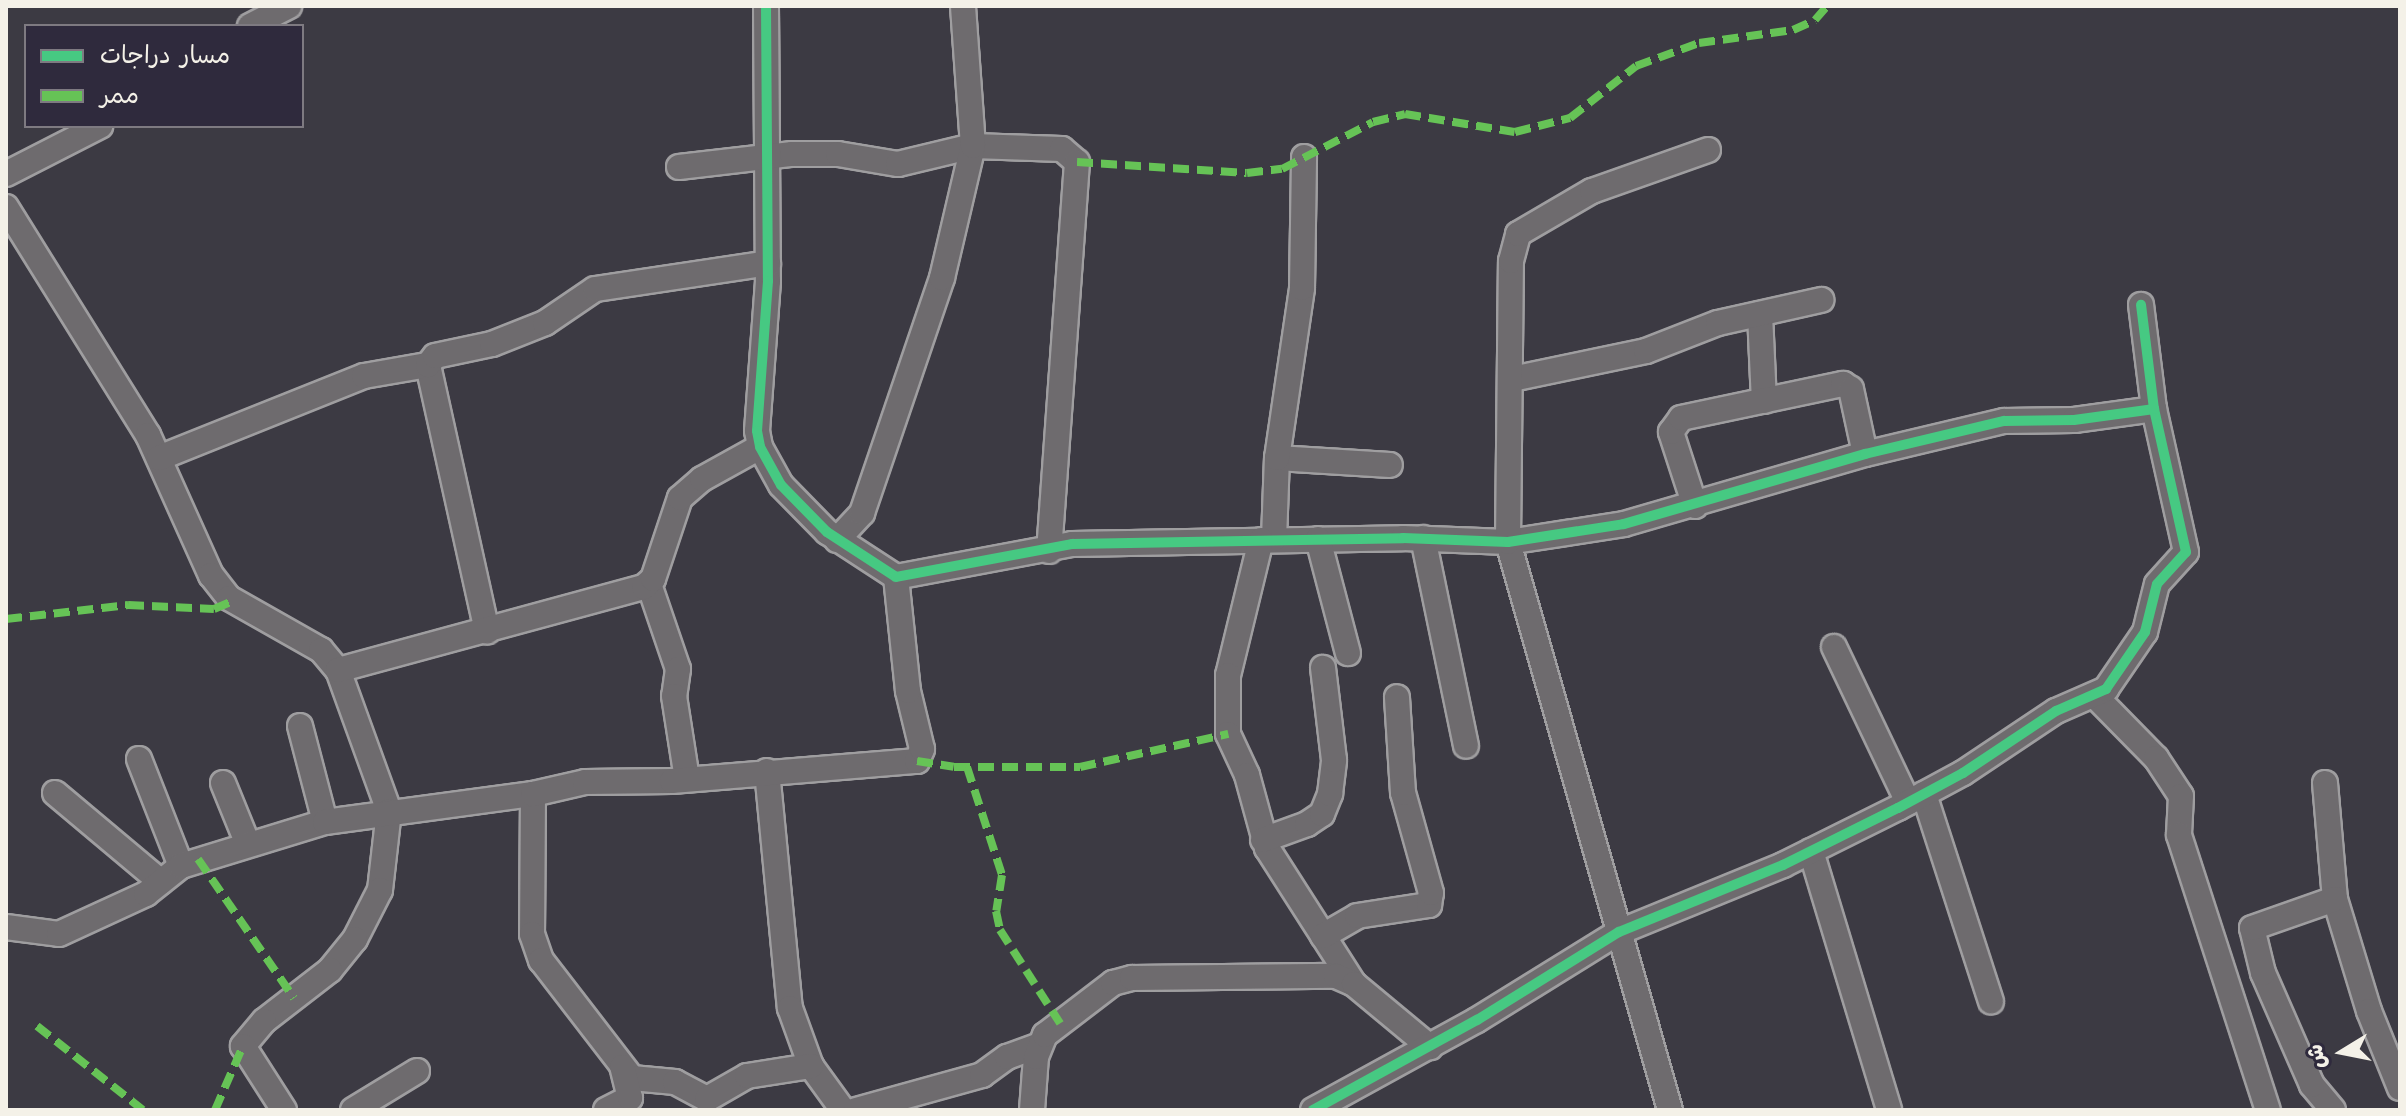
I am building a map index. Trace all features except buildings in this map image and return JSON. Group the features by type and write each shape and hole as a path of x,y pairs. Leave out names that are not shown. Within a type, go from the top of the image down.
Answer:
{"street":[{"path":"254,24 289,6"},
{"path":"766,6 768,263 760,447 781,485 837,540 896,577 958,569 1026,550 1049,551 1072,544 1423,538 1508,542 1695,506 1865,454 2004,421 2074,420 2154,409"},
{"path":"837,540 862,513 942,278 973,146 963,6"},
{"path":"6,174 96,128"},
{"path":"679,167 766,156 838,154 898,164 973,146 1062,149 1077,162 1049,551"},
{"path":"1670,1110 1508,542 1511,261 1518,234 1609,183 1708,150"},
{"path":"1304,157 1302,288 1267,540 1228,675 1228,734 1247,775 1263,840 1323,936 1354,984 1430,1047"},
{"path":"6,207 159,458 211,575 229,598 321,650 338,670 389,811 380,890 355,939 330,970 264,1021 243,1046 284,1110"},
{"path":"159,458 364,376 428,365 435,356 492,344 545,323 595,289 768,263"},
{"path":"1512,379 1646,351 1718,323 1821,300"},
{"path":"1313,1110 1430,1047 1619,932 1811,851 1916,798 2056,711 2095,696 2112,681 2145,632 2157,584 2186,552 2154,409 2141,305"},
{"path":"1760,314 1764,401"},
{"path":"428,365 487,632"},
{"path":"1695,506 1673,424 1843,384 1851,389 1865,454"},
{"path":"687,779 674,696 678,669 649,584 680,498 702,479 760,447"},
{"path":"1277,458 1390,465"},
{"path":"1423,538 1466,746"},
{"path":"1318,539 1348,653"},
{"path":"6,927 59,934 161,882 181,866 247,842 325,822 533,794 585,782 687,779 922,757 896,577"},
{"path":"338,670 487,632 649,584"},
{"path":"1834,647 1916,798 1991,1001"},
{"path":"1263,840 1322,814 1330,794 1334,760 1323,668"},
{"path":"2095,696 2156,758 2181,796 2179,835 2268,1110"},
{"path":"1323,936 1357,916 1429,905 1431,893 1403,793 1397,697"},
{"path":"300,726 325,822"},
{"path":"139,759 181,866"},
{"path":"767,771 786,928 787,992 811,1066 843,1110"},
{"path":"223,783 247,842"},
{"path":"2325,783 2335,899 2369,1011 2400,1088"},
{"path":"55,793 161,882"},
{"path":"533,794 532,934 541,960 632,1078 675,1082 707,1099 747,1076 811,1066"},
{"path":"1811,851 1889,1110"},
{"path":"2333,1110 2312,1085 2263,973 2252,928 2335,899"},
{"path":"856,1110 982,1075 1007,1057 1040,1045 1060,1023 1123,980 1317,973 1354,984"},
{"path":"1032,1110 1040,1045"},
{"path":"606,1110 630,1098 622,1067"},
{"path":"353,1110 417,1071"}],"marked path":[{"path":"1077,162 1247,173 1282,169 1373,122 1405,114 1515,132 1570,118 1636,66 1699,43 1793,30 1815,20 1827,6"},
{"path":"6,619 128,605 214,609 233,601"},
{"path":"917,761 954,767 1080,767 1228,734"},
{"path":"967,767 1002,875 996,911 1000,930 1060,1023"},
{"path":"198,859 294,998"},
{"path":"37,1026 143,1110"},
{"path":"215,1110 243,1046"}],"cycle path":[{"path":"766,6 768,281 757,431 760,447 781,485 827,532 896,577 1072,544 1403,538 1508,542 1624,524 1865,454 2004,421 2074,420 2154,409"},
{"path":"1313,1110 1477,1020 1619,932 1783,865 1898,808 1963,773 2056,711 2106,689 2145,632 2157,584 2186,552 2154,409 2141,305"}]}
